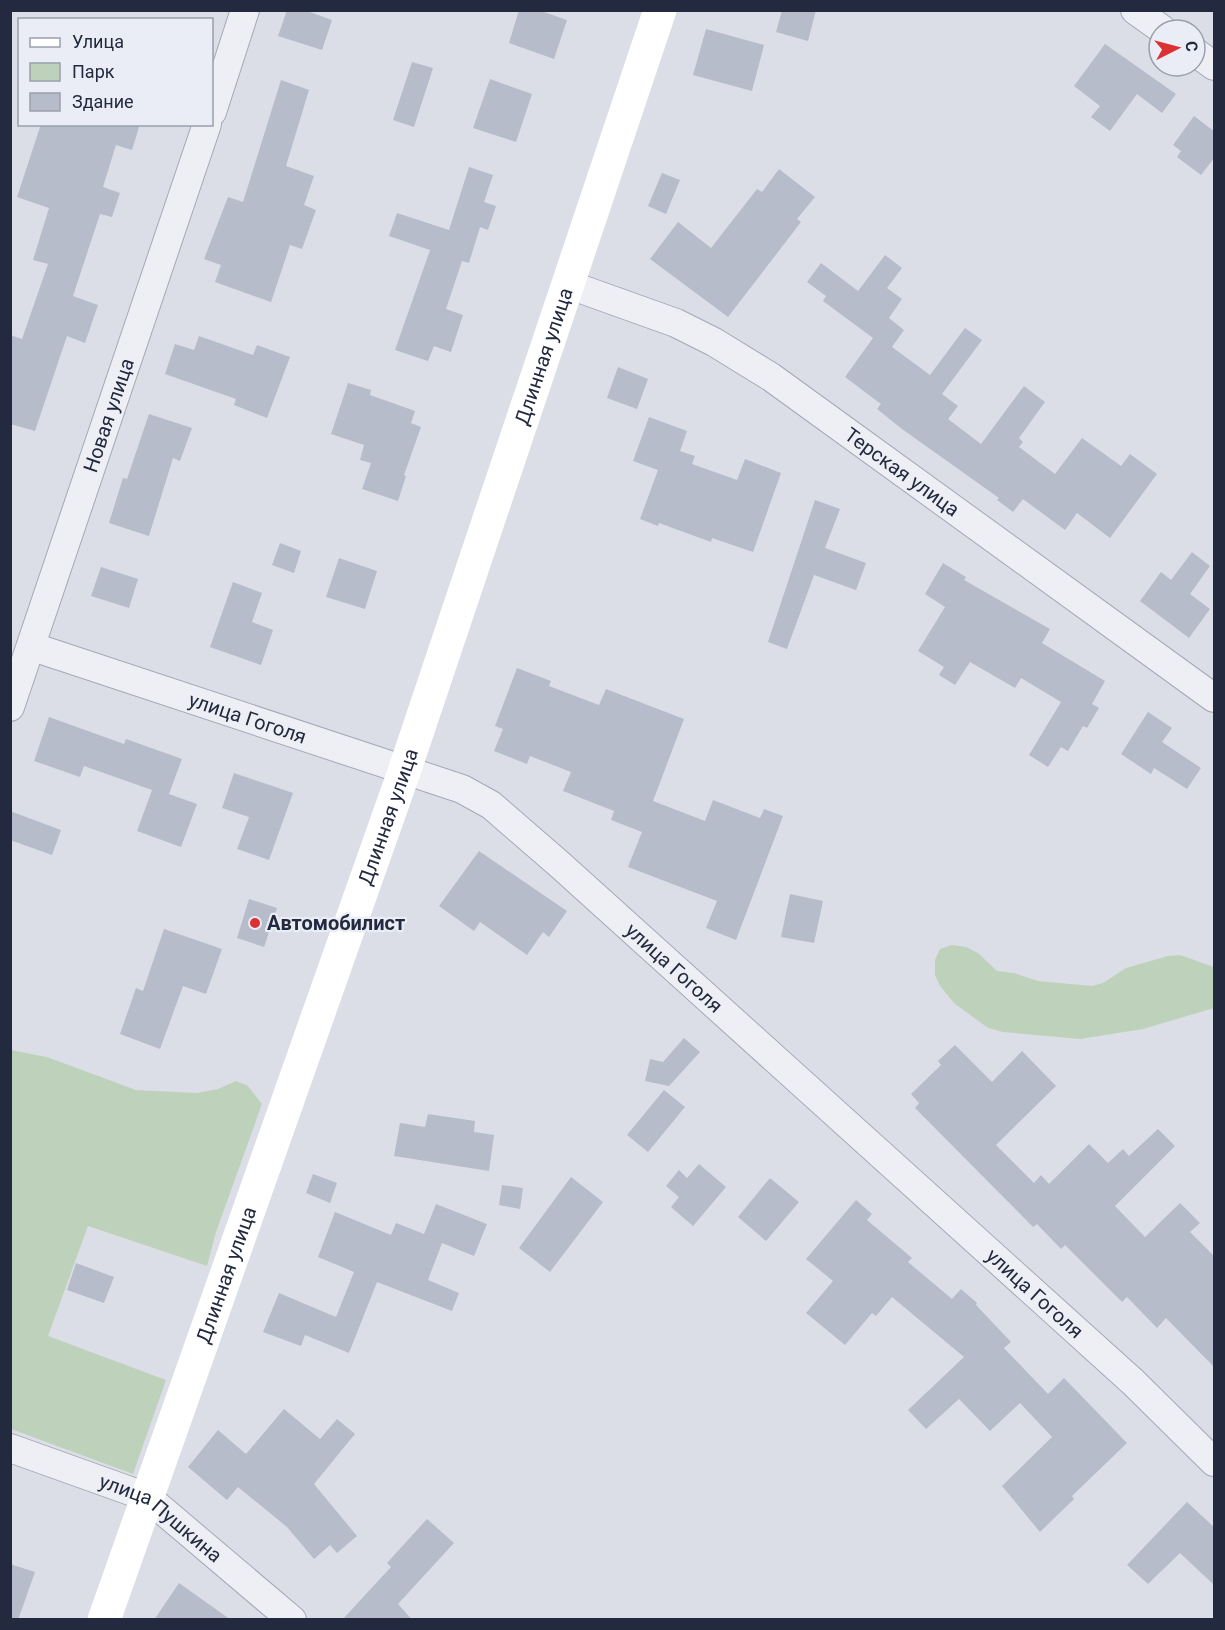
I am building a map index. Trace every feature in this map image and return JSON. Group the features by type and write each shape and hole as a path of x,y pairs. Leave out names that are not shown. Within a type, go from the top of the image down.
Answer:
{"street":[{"path":"213,108 245,10"},
{"name":"Длинная улица","path":"104,1620 404,772 660,10"},
{"name":"Новая улица","path":"10,707 33,647 206,126"},
{"name":"Терская улица","path":"567,284 676,323 714,342 771,378 1215,698"},
{"name":"улица Гоголя","path":"33,647 404,772 462,789 490,805 558,863 1124,1374 1215,1462"},
{"name":"улица Пушкина","path":"10,1448 147,1497 292,1620"}],"green space":[{"path":"952,945 966,947 978,953 997,971 1014,973 1038,981 1092,986 1103,983 1126,968 1168,956 1180,955 1214,967 1214,1008 1143,1029 1080,1039 1003,1032 988,1028 955,1004 940,986 935,975 935,960 940,949"},
{"path":"11,1050 47,1057 136,1090 197,1093 218,1089 236,1081 248,1086 262,1104 216,1232 207,1266 88,1226 48,1336 166,1380 133,1474 11,1429"}],"building":[{"path":"287,10 304,10 332,20 322,50 278,36"},
{"path":"519,10 538,10 567,20 554,59 509,43"},
{"path":"782,10 816,10 808,41 776,32"},
{"path":"706,29 764,45 752,91 693,75"},
{"path":"1105,44 1147,74 1147,78 1153,78 1176,94 1162,113 1137,94 1110,131 1091,117 1100,106 1074,86"},
{"path":"412,62 433,68 414,127 393,120"},
{"path":"490,79 532,94 516,142 473,128"},
{"path":"281,80 309,90 286,166 314,176 304,205 316,210 302,249 290,245 271,302 215,282 221,265 204,259 228,197 243,202"},
{"path":"1194,116 1215,132 1215,157 1201,175 1177,157 1181,151 1173,145"},
{"path":"40,126 139,126 132,150 116,145 103,187 120,193 112,217 100,214 73,296 98,305 85,343 67,336 35,431 10,424 10,335 22,339 48,264 33,260 49,208 17,197"},
{"path":"469,167 493,175 484,202 496,206 488,230 480,227 469,263 462,261 446,309 463,315 451,352 434,346 428,361 395,350 430,250 389,236 397,213 449,230"},
{"path":"779,169 815,197 797,219 801,222 728,317 650,259 678,222 711,248 757,189 762,192"},
{"path":"662,173 680,180 666,214 648,206"},
{"path":"885,255 902,268 887,288 902,299 889,318 904,330 892,347 930,375 965,328 982,340 942,394 958,406 948,419 981,444 1024,386 1045,402 1019,438 1023,442 1019,447 1055,474 1082,438 1121,466 1130,454 1157,474 1110,538 1077,513 1065,530 1023,499 1013,512 997,500 999,498 877,409 881,404 845,377 873,338 823,301 826,296 807,282 821,263 858,291"},
{"path":"199,336 253,355 257,345 290,357 267,418 234,405 236,399 165,374 175,344 194,350"},
{"path":"618,367 648,379 637,409 607,398"},
{"path":"348,383 371,390 370,395 415,411 411,423 421,427 404,475 406,476 398,501 362,489 371,463 360,460 364,445 331,434"},
{"path":"149,414 192,428 180,461 173,458 149,536 109,523 123,478 127,479"},
{"path":"649,417 687,431 680,451 695,456 692,464 737,480 745,459 781,473 753,552 712,538 711,542 659,523 658,526 640,519 658,470 633,461"},
{"path":"815,500 840,509 825,548 866,563 856,590 814,575 787,649 768,642"},
{"path":"280,543 301,551 294,573 272,565"},
{"path":"1192,552 1210,566 1190,594 1210,609 1189,638 1140,601 1161,572 1171,580"},
{"path":"339,558 377,571 365,609 326,597"},
{"path":"943,563 966,577 964,580 1050,629 1042,643 1105,681 1092,704 1099,708 1087,728 1083,726 1068,751 1061,747 1048,767 1029,755 1061,702 1021,678 1015,688 970,662 955,685 939,675 944,667 918,651 945,607 925,594"},
{"path":"101,567 138,579 129,608 91,596"},
{"path":"233,582 262,593 252,622 273,630 261,665 210,647"},
{"path":"517,668 551,681 549,686 599,705 606,689 684,719 653,801 705,821 713,800 760,818 764,809 783,816 736,940 706,928 717,901 628,867 642,832 611,820 614,811 563,791 571,772 530,756 527,764 494,751 503,729 495,726"},
{"path":"1148,712 1172,728 1162,742 1201,768 1187,789 1154,768 1151,774 1121,754"},
{"path":"49,717 124,744 126,739 182,759 169,794 197,804 181,847 137,831 152,790 84,766 80,777 34,761"},
{"path":"234,773 293,793 269,860 237,849 249,817 222,808"},
{"path":"10,811 61,830 52,855 10,840"},
{"path":"479,851 567,911 549,937 543,932 527,955 480,922 474,931 439,906"},
{"path":"790,894 823,901 814,943 781,937"},
{"path":"249,899 277,908 264,947 237,938"},
{"path":"164,929 222,949 206,994 183,986 160,1049 120,1034 136,988 143,991"},
{"path":"684,1038 700,1052 669,1086 645,1081 650,1059 663,1062"},
{"path":"955,1045 992,1082 1022,1051 1056,1086 996,1145 1034,1183 1041,1175 1049,1184 1089,1144 1108,1163 1123,1149 1129,1156 1158,1129 1175,1146 1115,1206 1145,1237 1180,1203 1200,1223 1190,1232 1215,1257 1215,1368 1166,1318 1157,1328 1127,1297 1122,1302 1065,1245 1061,1249 1037,1224 1033,1227 915,1108 919,1103 911,1094 941,1065 938,1061"},
{"path":"664,1090 685,1107 648,1152 627,1135"},
{"path":"428,1114 475,1121 474,1132 494,1135 489,1171 394,1156 400,1123 425,1127"},
{"path":"699,1164 726,1187 693,1226 671,1207 679,1197 666,1186 679,1170 687,1178"},
{"path":"313,1174 337,1183 330,1203 306,1193"},
{"path":"571,1177 603,1202 550,1272 519,1248"},
{"path":"770,1178 799,1202 766,1241 738,1217"},
{"path":"502,1185 523,1188 520,1209 499,1205"},
{"path":"856,1200 872,1214 867,1220 912,1258 908,1262 952,1299 961,1289 977,1303 976,1305 1011,1342 1004,1348 1048,1394 1064,1378 1127,1443 1072,1496 1074,1499 1040,1532 1002,1486 1052,1437 1020,1403 990,1431 959,1399 926,1429 908,1410 964,1357 892,1297 876,1316 872,1313 845,1345 806,1313 833,1281 806,1259"},
{"path":"436,1204 487,1224 474,1256 442,1243 428,1280 459,1293 452,1311 377,1282 349,1353 305,1335 301,1346 263,1332 279,1293 336,1317 354,1272 318,1257 335,1212 391,1235 396,1223 424,1234"},
{"path":"76,1263 114,1277 104,1303 67,1290"},
{"path":"284,1409 320,1439 337,1419 355,1434 314,1484 357,1536 337,1553 330,1545 314,1559 287,1527 238,1487 227,1500 188,1467 218,1430 246,1454"},
{"path":"1187,1502 1215,1528 1215,1586 1180,1553 1148,1584 1127,1565"},
{"path":"427,1519 454,1543 398,1604 412,1620 342,1620 391,1567 387,1563"},
{"path":"10,1564 35,1572 18,1620 10,1620"},
{"path":"179,1583 231,1620 154,1620"}],"place":[{"name":"Автомобилист","path":"255,923"}]}
